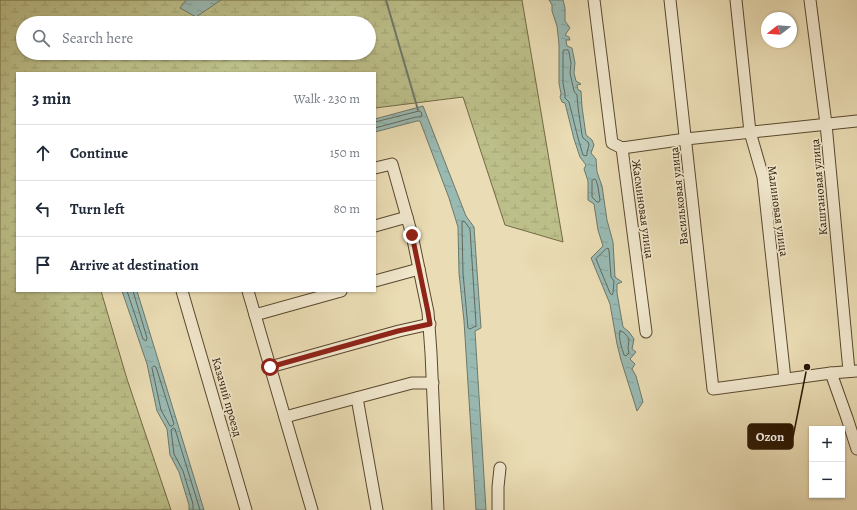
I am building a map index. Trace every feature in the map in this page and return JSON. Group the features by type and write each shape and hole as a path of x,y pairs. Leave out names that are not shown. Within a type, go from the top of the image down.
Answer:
{"street":[{"name":"Жасминовая улица","path":"594,0 612,143 622,148 646,332"},
{"name":"Васильковая улица","path":"670,0 713,389 785,379"},
{"name":"Малиновая улица","path":"736,0 750,132 763,177 785,379"},
{"name":"Каштановая улица","path":"810,0 826,124 853,371"},
{"path":"622,148 686,139 857,121"},
{"path":"376,168 392,164 412,235 428,312 433,382 438,510"},
{"path":"376,226 407,217"},
{"path":"376,281 419,269"},
{"name":"Казачий проезд","path":"182,292 246,510"},
{"path":"248,292 312,510"},
{"path":"255,315 337,292"},
{"path":"270,367 398,331 430,324"},
{"path":"785,379 853,371"},
{"path":"831,373 852,416 857,449"},
{"path":"285,417 412,383 433,382"},
{"path":"357,398 377,510"},
{"path":"498,510 500,468"}],"green space":[{"path":"0,0 522,0 563,242 505,225 463,97 376,108 376,72 16,72 16,292 101,292 127,379 171,510 0,510"}],"water":[{"path":"186,0 221,0 197,16 194,16 180,8"},
{"path":"549,0 563,0 565,8 565,21 570,28 565,35 569,37 570,40 566,40 567,46 572,48 576,81 581,84 577,85 578,90 581,91 586,135 592,140 594,145 591,153 596,159 597,172 602,186 607,220 613,242 615,277 622,282 617,284 617,293 623,327 634,339 632,349 636,352 630,359 635,364 632,369 636,376 643,402 637,411 621,360 610,304 591,258 603,246 598,230 594,204 588,200 588,181 584,169 586,165 580,157 565,103 562,102 560,97 559,44 557,26 552,11 552,5"},
{"path":"423,106 466,216 474,227 481,328 475,331 486,510 476,510 464,321 459,273 458,227 449,198 420,121 376,132 376,119"},
{"path":"122,292 137,292 204,510 189,510 189,505 179,472 170,455 167,429 157,411 147,364"}],"waterway":[{"path":"386,0 418,110"}],"place":[{"name":"Ozon","path":"807,367"}],"route":[{"path":"270,367 398,331 430,324 412,235"}]}
